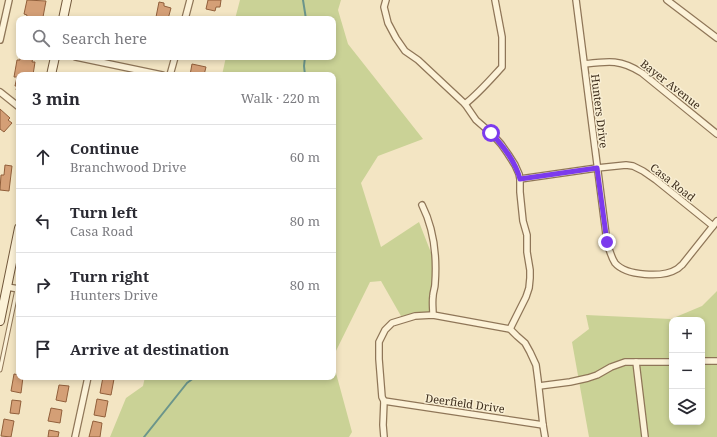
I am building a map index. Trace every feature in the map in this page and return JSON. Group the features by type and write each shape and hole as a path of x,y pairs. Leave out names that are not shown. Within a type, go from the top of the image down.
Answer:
{"main road":[{"path":"64,16 67,0"},
{"path":"52,72 54,60"},
{"path":"0,321 16,243"}],"street":[{"path":"0,40 9,0"},
{"path":"186,16 190,0"},
{"path":"386,0 384,7 388,22 396,38 406,51 418,60 465,104 476,120 491,133 515,165 520,179 520,192 527,235 530,278 526,297 510,329"},
{"path":"465,104 480,91 502,67 502,37 495,0"},
{"name":"Hunters Drive","path":"576,0 607,242 615,263 633,273 667,273 677,269 682,265 717,221"},
{"path":"667,0 717,38"},
{"path":"90,60 148,72"},
{"path":"171,72 174,60"},
{"name":"Bayer Avenue","path":"584,64 619,62 633,67 717,134"},
{"path":"0,92 16,105"},
{"name":"Casa Road","path":"520,179 597,168 626,165 633,166 643,171 713,226"},
{"path":"422,205 428,216 434,242 435,284 433,315"},
{"path":"7,287 16,289"},
{"path":"384,437 384,401 382,396 379,342 385,330 392,323 416,316 433,315 510,329 526,343 536,365 545,437"},
{"path":"705,362 717,361"},
{"path":"539,386 588,378 625,362 669,362"},
{"path":"636,362 646,437"},
{"path":"75,437 87,380"},
{"name":"Deerfield Drive","path":"384,401 543,425"}],"lane":[{"path":"0,370 16,298"}],"green space":[{"path":"240,0 341,0 338,10 348,44 423,139 378,156 361,183 381,247 419,222 437,268 432,313 401,316 381,281 370,282 336,351 336,72 223,72 225,60 336,60 336,16 236,16"},
{"path":"717,291 717,437 589,437 572,342 589,329 586,315 669,319 669,425 705,425 705,317 676,317 702,306"},
{"path":"336,373 352,432 349,437 110,437 126,398 143,386 144,380 336,380"}],"building":[{"path":"27,0 46,1 43,16 27,16 24,14"},
{"path":"208,0 221,0 220,7 216,7 215,11 206,9"},
{"path":"159,2 164,3 164,6 171,8 169,16 156,16"},
{"path":"17,60 32,60 32,62 35,62 33,72 16,72 16,77 14,77"},
{"path":"192,64 206,67 205,72 191,72"},
{"path":"0,109 10,118 8,120 12,123 4,132 0,129"},
{"path":"5,165 12,166 9,191 0,190 1,175 4,175"},
{"path":"14,374 16,374 16,380 23,380 21,393 11,391"},
{"path":"102,380 114,380 111,395 100,393"},
{"path":"59,385 69,386 66,402 56,400"},
{"path":"97,399 108,401 105,417 94,415"},
{"path":"12,400 21,401 19,414 10,413"},
{"path":"51,408 62,410 60,423 48,421"},
{"path":"4,419 14,421 11,437 1,436"},
{"path":"93,421 102,423 100,437 89,437"},
{"path":"49,430 59,432 58,437 48,437"}],"waterway":[{"path":"303,0 306,16"},
{"path":"305,60 305,72"},
{"path":"144,437 191,380"}],"route":[{"path":"491,133 501,144 515,165 520,179 597,168 607,242"}]}
